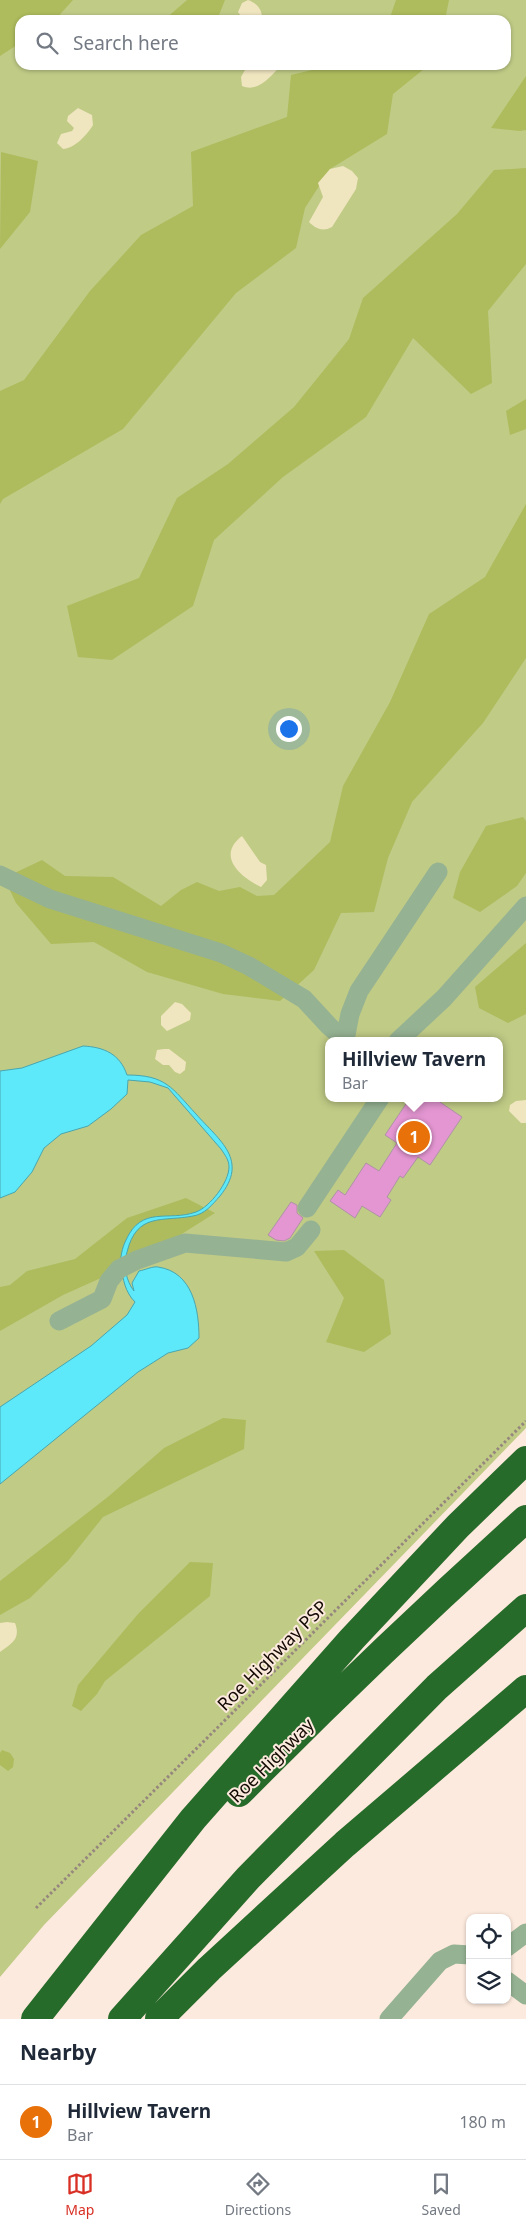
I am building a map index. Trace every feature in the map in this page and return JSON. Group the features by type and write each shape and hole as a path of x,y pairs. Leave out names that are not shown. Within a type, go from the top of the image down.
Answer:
{"highway":[{"path":"35,2019 193,1819 352,1639 458,1526 526,1460"},
{"name":"Roe Highway","path":"35,2019 175,1858 324,1707 441,1596 526,1519"},
{"path":"122,2019 248,1878 438,1687 526,1608"},
{"path":"160,2019 209,1969 345,1844 526,1689"}],"street":[{"path":"346,1037 350,1014 358,990 438,872"},
{"path":"0,875 50,899 220,952 249,966 304,999 342,1037"},
{"path":"402,1037 444,998 526,906"},
{"path":"307,1208 377,1102"},
{"path":"59,1321 102,1299 109,1281 119,1269 173,1246 198,1242 286,1252 298,1247 310,1230"},
{"path":"511,1944 526,1933"},
{"path":"390,2019 440,1961 454,1954 466,1955"},
{"path":"511,1983 526,1995"}],"path":[{"name":"Roe Highway PSP","path":"36,1908 526,1420"}],"green space":[{"path":"0,0 73,0 60,15 15,15 15,46 0,56"},
{"path":"4,0 526,0 526,1428 44,1925 0,1977 0,4"},
{"path":"187,0 225,0 219,15 170,15"},
{"path":"396,0 449,0 446,15 391,15"},
{"path":"312,70 423,70 393,94 387,134 330,169 305,208 296,248 236,293 123,429 3,499 0,504 0,391 24,380 90,291 141,235 193,206 191,152 287,117 291,75"},
{"path":"526,76 526,130 491,128"},
{"path":"1,152 38,161 30,212 0,249"},
{"path":"526,168 526,264 488,311 492,383 471,394 413,338 366,417 283,477 214,540 193,606 112,660 78,657 67,606 139,578 177,498 228,464 294,407 349,339 363,298 457,214 494,170"},
{"path":"526,399 526,429 510,435 506,411"},
{"path":"526,504 526,658 483,723 412,802 388,858 374,912 341,913 314,970 280,1001 223,994 147,972 94,942 51,944 16,903 4,878 42,860 65,876 113,877 161,906 181,890 197,882 219,891 240,887 257,896 274,895 330,842 343,786 390,702 429,614 485,577"},
{"path":"523,817 526,821 526,873 517,886 480,912 453,898 460,872 486,826"},
{"path":"526,943 526,1014 508,1023 479,1008 475,987"},
{"path":"186,1198 215,1213 139,1261 63,1295 0,1331 0,1287 10,1285 27,1271 75,1259 127,1218"},
{"path":"344,1250 384,1280 391,1334 364,1352 326,1342 344,1298 314,1251"},
{"path":"223,1418 246,1420 244,1449 103,1517 68,1561 30,1598 0,1615 0,1581 109,1496 164,1448"},
{"path":"190,1562 213,1563 210,1596 105,1681 97,1694 81,1711 72,1706 78,1685 138,1614"},
{"path":"2,1750 10,1753 14,1759 13,1767 8,1771 0,1765 0,1753"}],"sand":[{"path":"248,0 254,3 262,15 240,15 238,12 242,3"},
{"path":"245,70 277,70 264,82 254,87 242,86 241,77"},
{"path":"78,108 92,115 93,125 88,133 76,144 63,149 57,143 61,134 72,131 74,128 67,121 68,116"},
{"path":"343,166 352,171 358,178 356,189 332,227 326,229 317,228 309,222 323,197 318,183 330,169"},
{"path":"242,836 260,862 266,865 267,880 261,887 239,872 231,858 234,844"},
{"path":"175,1002 182,1004 191,1013 190,1020 167,1031 161,1025 161,1016"},
{"path":"169,1049 186,1062 185,1070 180,1074 175,1072 169,1065 163,1065 155,1059 157,1050"},
{"path":"526,1100 526,1123 521,1123 509,1111 510,1105 516,1101"},
{"path":"0,1623 15,1623 17,1633 12,1643 0,1652"}],"water":[{"path":"83,1046 98,1048 110,1053 120,1062 127,1075 151,1077 160,1080 174,1090 222,1142 231,1161 232,1172 220,1196 205,1211 193,1216 152,1221 137,1230 131,1239 126,1257 127,1278 134,1291 132,1283 139,1271 158,1267 170,1270 179,1276 192,1294 198,1316 199,1338 188,1348 168,1353 138,1372 0,1484 0,1407 91,1346 127,1315 135,1302 125,1285 121,1260 125,1243 132,1229 148,1218 186,1215 196,1212 213,1200 226,1180 228,1173 228,1162 221,1149 168,1088 150,1082 128,1080 127,1094 111,1109 88,1126 61,1134 44,1148 32,1172 15,1192 0,1198 0,1071 22,1068"}],"building":[{"path":"407,1102 440,1102 462,1117 430,1165 418,1157 403,1178 400,1176 387,1197 391,1200 380,1217 362,1206 355,1218 330,1201 338,1190 345,1195 366,1163 379,1171 397,1143 385,1135"},
{"path":"291,1202 297,1205 297,1213 303,1218 290,1238 284,1241 276,1240 268,1235"}],"place":[{"name":"Hillview Tavern","path":"414,1137"}]}
